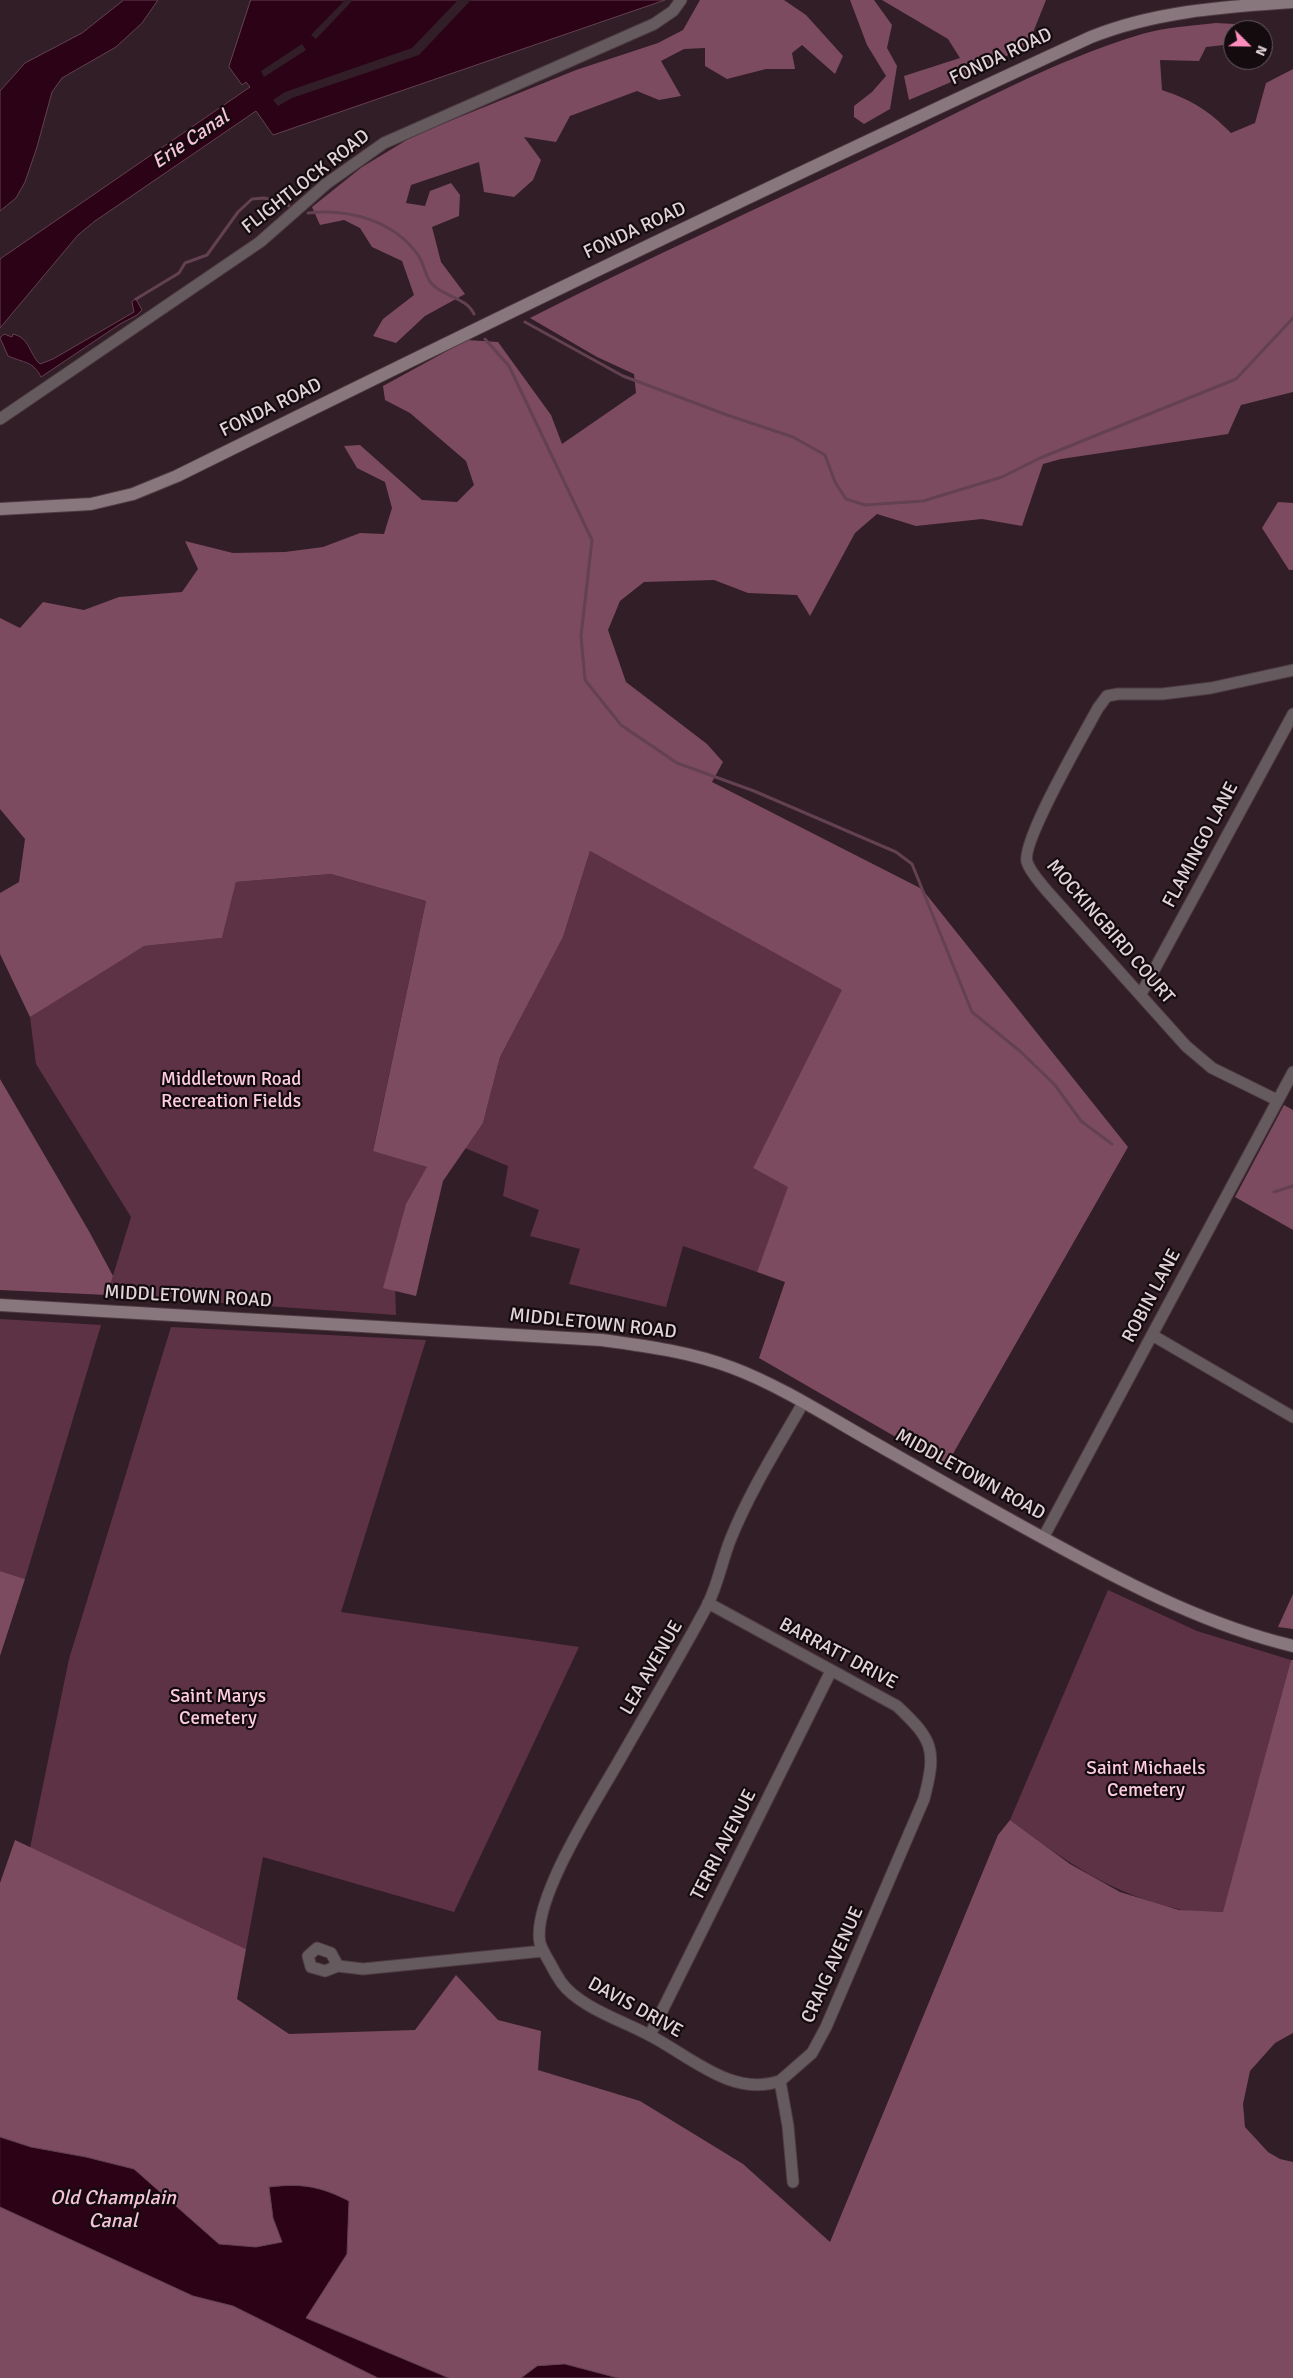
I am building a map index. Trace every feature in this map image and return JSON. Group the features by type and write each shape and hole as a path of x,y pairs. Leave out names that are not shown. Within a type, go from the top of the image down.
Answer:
{"street":[{"name":"FLIGHTLOCK ROAD","path":"0,419 260,242 326,184 384,143 654,24 672,11 681,0"},
{"name":"FONDA ROAD","path":"0,509 91,504 133,494 177,476 525,304 903,124 1118,26 1160,16 1198,10 1293,2"},
{"name":"MOCKINGBIRD COURT","path":"1277,1100 1212,1068 1186,1046 1047,891 1027,862 1026,852 1040,818 1098,708 1107,696 1118,694 1162,694 1211,688 1293,670"},
{"name":"FLAMINGO LANE","path":"1141,994 1293,714"},
{"name":"ROBIN LANE","path":"1043,1538 1293,1072"},
{"name":"MIDDLETOWN ROAD","path":"0,1305 602,1340 665,1349 705,1358 734,1368 803,1403 1106,1572 1210,1621 1264,1639 1293,1646"},
{"path":"1152,1335 1293,1417"},
{"name":"LEA AVENUE","path":"543,1951 540,1941 540,1929 543,1912 576,1836 708,1603 731,1537 803,1403"},
{"name":"BARRATT DRIVE","path":"708,1603 897,1706 920,1728 926,1737 931,1755"},
{"name":"TERRI AVENUE","path":"650,2035 831,1671"},
{"name":"CRAIG AVENUE","path":"780,2081 812,2053 826,2026 924,1799 931,1755"},
{"path":"338,1966 363,1969 543,1951"},
{"name":"DAVIS DRIVE","path":"543,1951 562,1984 586,2004 650,2035 720,2076 734,2081 767,2085 780,2081"},
{"path":"780,2081 788,2126 793,2182"}],"green space":[{"path":"590,851 843,990 753,1168 789,1187 757,1272 683,1246 666,1307 569,1284 580,1249 530,1236 539,1210 503,1196 508,1166 465,1148 483,1123 500,1057 563,937"},
{"name":"Middletown Road Recreation Fields","path":"331,874 426,901 373,1150 427,1167 395,1285 396,1315 107,1295 131,1217 36,1064 30,1017 84,978 144,946 222,938 236,882"},
{"path":"0,1319 101,1325 25,1579 0,1571"},
{"name":"Saint Marys Cemetery","path":"171,1327 426,1340 341,1612 579,1647 454,1912 263,1857 246,1949 30,1848 69,1659"},
{"name":"Saint Michaels Cemetery","path":"1108,1590 1197,1631 1291,1660 1224,1912 1183,1910 1153,1902 1109,1885 1069,1862 1010,1820"}],"shaded area":[{"path":"700,0 784,0 806,15 843,56 835,74 802,45 792,53 795,69 766,69 727,79 705,66 705,48 684,49 661,61 681,96 659,100 637,91 570,116 556,142 524,137 541,160 533,180 514,197 484,192 479,162 411,185 406,203 425,206 430,191 451,183 460,195 459,216 432,227 441,262 465,294 425,316 396,343 373,336 383,319 414,295 402,261 372,247 360,228 344,220 320,225 312,207 362,167 415,135 576,70 658,43 683,30"},
{"path":"850,0 874,0 892,25 887,48 897,66 890,109 864,124 854,117 854,106 872,92 886,76 867,45"},
{"path":"882,0 1046,0 1028,45 977,71 909,100 904,76 960,58 948,39"},
{"path":"1223,23 1223,45 1206,47 1199,61 1160,60 1162,90 1199,107 1215,118 1231,133 1255,123 1266,83 1293,69 1293,392 1241,405 1228,434 1061,459 1043,464 1022,526 982,519 916,526 877,514 855,533 810,616 797,595 748,593 714,580 644,582 620,601 608,630 626,682 707,744 723,762 712,782 922,889 1128,1147 946,1466 759,1358 785,1282 757,1272 788,1187 753,1168 842,990 590,851 563,937 500,1057 483,1123 443,1181 416,1296 383,1288 406,1204 427,1167 373,1151 426,901 331,874 236,882 222,938 144,946 30,1017 0,954 0,893 19,882 25,839 0,809 0,618 20,628 43,602 84,610 119,597 182,592 198,569 185,541 233,553 285,552 323,547 360,533 384,534 392,508 385,482 357,468 344,446 360,445 422,500 457,502 474,485 466,461 410,413 385,400 383,386 467,340 498,342 551,415 562,444 636,393 634,374 597,357 530,318 1044,71 1109,45 1142,34 1169,28"},
{"path":"1278,502 1293,503 1293,570 1289,570 1262,528"},
{"path":"0,1079 113,1276 107,1295 0,1290"},
{"path":"1284,1105 1293,1110 1293,1230 1235,1197"},
{"path":"0,1571 25,1579 0,1656"},
{"path":"1293,1594 1293,1629 1278,1627"},
{"path":"1291,1660 1293,1660 1293,2033 1275,2043 1250,2071 1243,2104 1245,2127 1268,2152 1280,2159 1293,2162 1293,2378 0,2378 0,1883 15,1840 246,1949 237,1999 289,2034 415,2030 456,1975 498,2020 541,2031 538,2070 640,2101 743,2164 830,2242 998,1835 1010,1820 1070,1864 1120,1892 1179,1910 1223,1912"}],"water":[{"path":"124,0 158,0 142,23 116,47 62,78 52,92 25,182 16,198 0,211 0,91 25,63 82,33"},
{"name":"Erie Canal","path":"251,0 665,0 273,135 256,111 95,221 78,235 0,328 0,259 250,87 246,82 242,85 229,67"},
{"path":"136,299 142,310 137,315 120,324 41,377 31,365 8,356 0,338 4,334 12,337 13,334 19,336 40,364 53,359 134,312 132,302"},
{"name":"Old Champlain Canal","path":"0,2137 31,2147 86,2157 134,2169 219,2244 256,2247 282,2242 273,2218 269,2187 291,2185 310,2187 329,2192 349,2201 347,2254 306,2318 449,2378 378,2378 233,2306 193,2296 0,2207"},
{"path":"565,2364 618,2378 521,2378 537,2366"}],"pier":[{"path":"345,0 353,0 316,39 311,35"},
{"path":"458,0 471,0 419,55 292,98 278,106 273,100 285,92 412,48"},
{"path":"302,44 306,50 264,77 261,71"}],"waterway":[{"path":"136,299 179,273 185,263 207,255 238,212 252,199 264,198 282,202 289,206"},
{"path":"308,213 324,212 354,215 383,225 408,243 418,255 427,277 436,288 466,304 474,314"},
{"path":"525,322 623,376 727,415 793,437 825,455 835,482 846,499 865,505 923,501 1002,477 1040,458 1236,379 1293,318"},
{"path":"485,339 509,366 592,540 581,636 585,680 621,725 677,763 754,791 896,852 912,864 972,1012 1021,1052 1055,1085 1081,1121 1112,1144"},
{"path":"1274,1192 1293,1186"}]}
